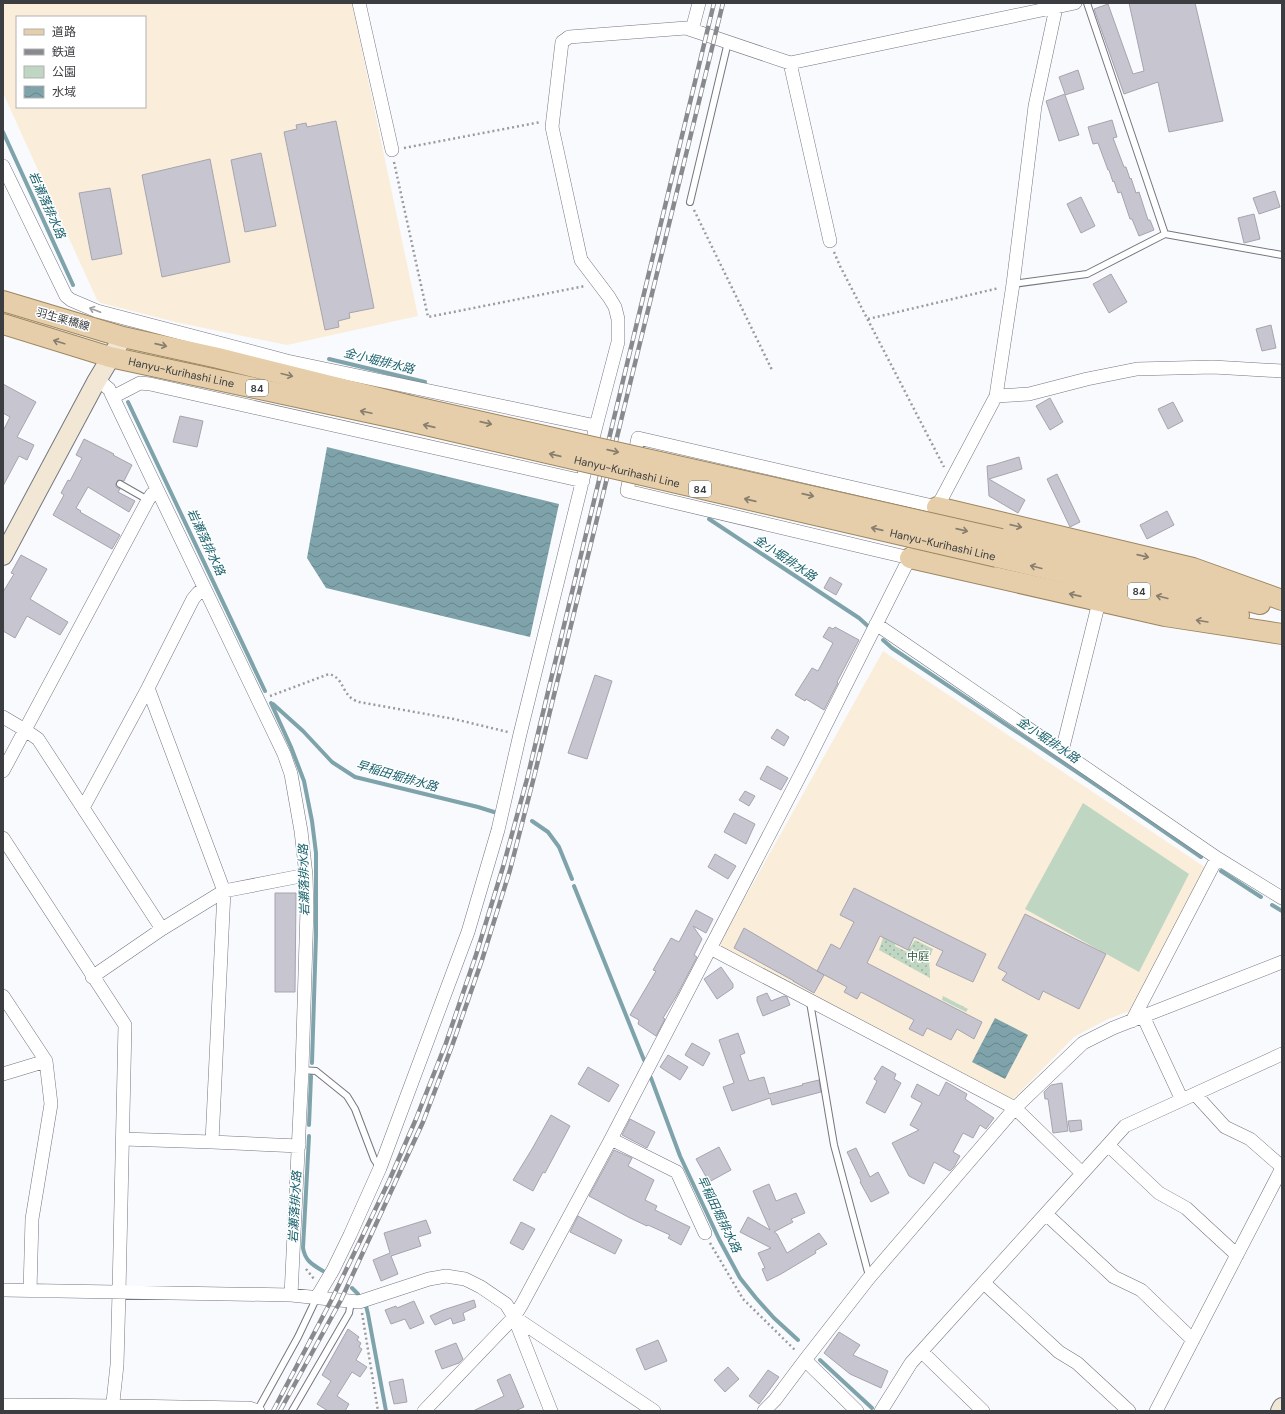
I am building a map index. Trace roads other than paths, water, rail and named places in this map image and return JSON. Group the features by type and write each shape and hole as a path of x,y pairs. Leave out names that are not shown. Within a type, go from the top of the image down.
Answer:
{"main road":[{"name":"羽生栗橋線","path":"3,301 128,329"},
{"name":"羽生栗橋線","path":"4,327 110,357"},
{"name":"Hanyu-Kurihashi Line","path":"128,329 218,358 405,413"},
{"name":"Hanyu-Kurihashi Line","path":"110,357 405,413 999,548 1282,610"},
{"path":"937,507 1193,568 1282,600"},
{"name":"Hanyu-Kurihashi Line","path":"999,548 1282,626"},
{"path":"910,558 1165,616 1282,634"}],"street":[{"path":"359,3 392,150"},
{"path":"692,30 699,3"},
{"path":"320,1292 333,1270 350,1235 380,1168 468,932 498,830 520,734 618,342 618,319 615,307 581,260 552,128 562,42 569,37 686,28 790,63 1057,5 1075,3"},
{"path":"424,1411 514,1317 611,1139 910,558 953,480 996,396 1013,284 1034,106 1057,5"},
{"path":"790,63 830,241"},
{"path":"3,166 66,296 71,300 97,311 128,329 596,426"},
{"path":"3,191 17,195"},
{"path":"3,556 96,382 128,329"},
{"path":"996,396 1029,394 1087,378 1137,369 1214,367 1282,371"},
{"path":"96,382 103,384 109,389 113,397 152,496 204,588 258,700 291,774 301,831 306,875 307,909 299,1146 291,1295"},
{"path":"113,397 140,383 150,384 583,481"},
{"path":"910,558 627,491 638,438 937,507"},
{"path":"3,771 152,496"},
{"path":"83,808 148,688 193,599 204,588"},
{"path":"1062,751 1097,610"},
{"path":"876,624 1217,858 1282,898"},
{"path":"148,688 224,891 212,1142"},
{"path":"3,716 38,739 162,929"},
{"path":"3,838 92,977 125,1025 117,1365 113,1408"},
{"path":"1138,1018 1217,858"},
{"path":"92,977 162,929 224,891 306,875"},
{"path":"710,948 810,1002 1015,1108 1082,1173"},
{"path":"764,1411 775,1400 804,1360 870,1278 1015,1108 1083,1043 1113,1028 1282,962"},
{"path":"3,996 46,1061 51,1104 32,1219 30,1291"},
{"path":"1138,1018 1182,1100"},
{"path":"881,1411 911,1362 922,1352 1125,1126 1282,1054"},
{"path":"3,1074 46,1061"},
{"path":"1156,1411 1282,1167 1250,1139 1225,1127 1195,1094"},
{"path":"123,1139 299,1146"},
{"path":"611,1139 677,1172 705,1233"},
{"path":"1108,1145 1159,1193 1186,1208 1237,1255"},
{"path":"1046,1214 1114,1277 1141,1290 1193,1340"},
{"path":"3,1290 291,1295 320,1292 355,1302 429,1279 446,1276 465,1279 481,1287 506,1304 514,1317 552,1411"},
{"path":"984,1283 1059,1352 1077,1363 1129,1411"},
{"path":"514,1317 654,1411"},
{"path":"922,1352 983,1411"},
{"path":"804,1360 857,1411"},
{"path":"3,1405 101,1405 113,1408 249,1408 257,1411"},
{"path":"1280,1411 1282,1407"}],"lane":[{"path":"1087,3 1166,234"},
{"path":"690,202 728,42"},
{"path":"1013,284 1087,274 1166,234 1282,255"},
{"path":"120,484 152,496"},
{"path":"810,1002 834,1145 870,1278"},
{"path":"302,1070 316,1072 347,1096 354,1109 374,1159 380,1168"},
{"path":"257,1411 298,1337 320,1292"},
{"path":"292,1411 355,1302"}],"water":[{"path":"327,447 559,504 530,637 326,588 307,558"},
{"path":"995,1018 1028,1035 1005,1079 972,1062"}],"waterway":[{"name":"岩瀬落排水路","path":"3,132 73,285"},
{"name":"金小堀排水路","path":"329,359 425,382"},
{"name":"岩瀬落排水路","path":"128,402 265,691"},
{"name":"金小堀排水路","path":"709,519 859,618 869,627"},
{"name":"金小堀排水路","path":"883,640 892,648 1201,857"},
{"name":"岩瀬落排水路","path":"271,703 291,747 304,781 312,821 316,853 316,935 312,1063"},
{"name":"早稲田堀排水路","path":"273,704 303,731 332,762 355,777 494,812"},
{"name":"早稲田堀排水路","path":"532,821 548,832 559,847 572,879"},
{"name":"金小堀排水路","path":"1221,871 1261,897"},
{"name":"早稲田堀排水路","path":"574,886 644,1060"},
{"name":"金小堀排水路","path":"1272,905 1282,911"},
{"name":"岩瀬落排水路","path":"309,1125 311,1076"},
{"name":"早稲田堀排水路","path":"651,1078 680,1156 719,1239 740,1278 774,1318 798,1340"},
{"name":"岩瀬落排水路","path":"309,1136 303,1248 306,1256 313,1265 323,1271"},
{"name":"岩瀬落排水路","path":"352,1288 358,1294"},
{"name":"岩瀬落排水路","path":"366,1306 386,1411"},
{"name":"早稲田堀排水路","path":"820,1360 872,1408"}],"railway":[{"path":"273,1411 332,1299 389,1181 416,1119 446,1043 476,955 503,867 527,779 714,3"},
{"path":"280,1411 341,1300 423,1122 452,1046 482,960 510,870 533,781 723,3"}],"park label":[{"name":"中庭","path":"918,956"}]}
